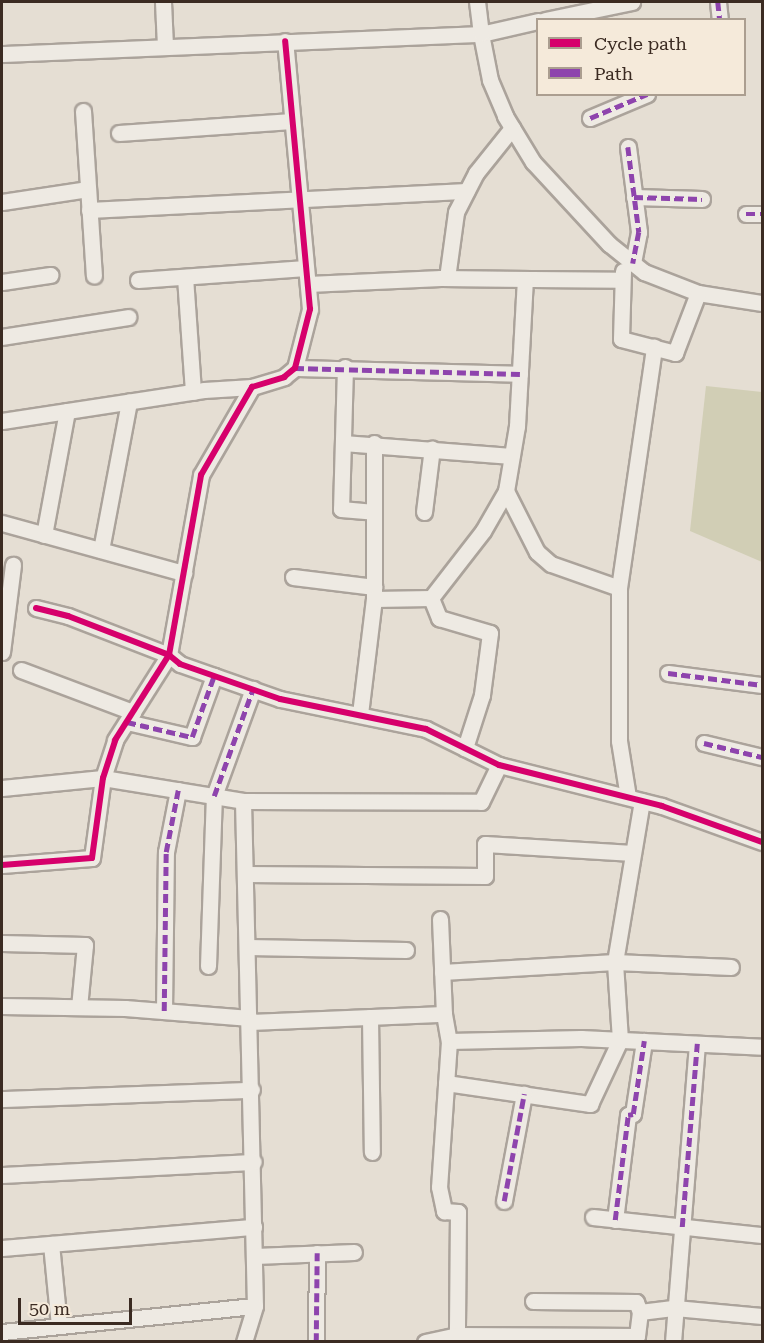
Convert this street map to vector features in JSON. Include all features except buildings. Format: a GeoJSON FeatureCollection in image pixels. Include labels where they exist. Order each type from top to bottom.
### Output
{"type":"FeatureCollection","features":[{"type":"Feature","properties":{"kind":"street"},"geometry":{"type":"LineString","coordinates":[[163,2],[165,46]]}},
{"type":"Feature","properties":{"kind":"street"},"geometry":{"type":"LineString","coordinates":[[477,2],[490,80],[512,128],[533,162],[644,272],[698,292],[762,303]]}},
{"type":"Feature","properties":{"kind":"street"},"geometry":{"type":"LineString","coordinates":[[555,18],[632,2]]}},
{"type":"Feature","properties":{"kind":"street"},"geometry":{"type":"LineString","coordinates":[[718,2],[720,18]]}},
{"type":"Feature","properties":{"kind":"street"},"geometry":{"type":"LineString","coordinates":[[2,54],[481,34],[536,21]]}},
{"type":"Feature","properties":{"kind":"street"},"geometry":{"type":"LineString","coordinates":[[2,421],[193,392],[252,387],[284,377],[295,368],[310,309],[285,41]]}},
{"type":"Feature","properties":{"kind":"street"},"geometry":{"type":"LineString","coordinates":[[590,118],[642,96]]}},
{"type":"Feature","properties":{"kind":"street"},"geometry":{"type":"LineString","coordinates":[[83,111],[94,276]]}},
{"type":"Feature","properties":{"kind":"street"},"geometry":{"type":"LineString","coordinates":[[119,133],[292,122]]}},
{"type":"Feature","properties":{"kind":"street"},"geometry":{"type":"LineString","coordinates":[[447,278],[456,212],[476,173],[512,128]]}},
{"type":"Feature","properties":{"kind":"street"},"geometry":{"type":"LineString","coordinates":[[628,147],[639,232],[630,260],[620,280],[621,339],[675,353],[698,292]]}},
{"type":"Feature","properties":{"kind":"street"},"geometry":{"type":"LineString","coordinates":[[2,202],[88,189]]}},
{"type":"Feature","properties":{"kind":"street"},"geometry":{"type":"LineString","coordinates":[[89,210],[467,191]]}},
{"type":"Feature","properties":{"kind":"street"},"geometry":{"type":"LineString","coordinates":[[634,197],[702,199]]}},
{"type":"Feature","properties":{"kind":"street"},"geometry":{"type":"LineString","coordinates":[[746,214],[762,214]]}},
{"type":"Feature","properties":{"kind":"street"},"geometry":{"type":"LineString","coordinates":[[2,282],[50,275]]}},
{"type":"Feature","properties":{"kind":"street"},"geometry":{"type":"LineString","coordinates":[[138,280],[185,277],[307,276],[620,280]]}},
{"type":"Feature","properties":{"kind":"street"},"geometry":{"type":"LineString","coordinates":[[185,277],[193,392]]}},
{"type":"Feature","properties":{"kind":"street"},"geometry":{"type":"LineString","coordinates":[[430,598],[483,531],[506,491],[520,374],[525,279]]}},
{"type":"Feature","properties":{"kind":"street"},"geometry":{"type":"LineString","coordinates":[[2,337],[128,317]]}},
{"type":"Feature","properties":{"kind":"street"},"geometry":{"type":"LineString","coordinates":[[446,1083],[590,1104],[620,1040],[615,962],[633,853],[635,799],[619,741],[619,588],[654,347]]}},
{"type":"Feature","properties":{"kind":"street"},"geometry":{"type":"LineString","coordinates":[[295,368],[345,367],[520,374]]}},
{"type":"Feature","properties":{"kind":"street"},"geometry":{"type":"LineString","coordinates":[[345,367],[341,509],[374,512]]}},
{"type":"Feature","properties":{"kind":"street"},"geometry":{"type":"LineString","coordinates":[[2,865],[92,858],[102,778],[115,740],[169,655],[201,475],[252,387]]}},
{"type":"Feature","properties":{"kind":"street"},"geometry":{"type":"LineString","coordinates":[[101,550],[129,402]]}},
{"type":"Feature","properties":{"kind":"street"},"geometry":{"type":"LineString","coordinates":[[44,536],[67,411]]}},
{"type":"Feature","properties":{"kind":"street"},"geometry":{"type":"LineString","coordinates":[[343,443],[374,443],[512,456]]}},
{"type":"Feature","properties":{"kind":"street"},"geometry":{"type":"LineString","coordinates":[[360,714],[374,593],[374,443]]}},
{"type":"Feature","properties":{"kind":"street"},"geometry":{"type":"LineString","coordinates":[[424,512],[432,448]]}},
{"type":"Feature","properties":{"kind":"street"},"geometry":{"type":"LineString","coordinates":[[506,491],[537,552],[551,564],[619,588]]}},
{"type":"Feature","properties":{"kind":"street"},"geometry":{"type":"LineString","coordinates":[[2,523],[184,573]]}},
{"type":"Feature","properties":{"kind":"street"},"geometry":{"type":"LineString","coordinates":[[2,652],[13,565]]}},
{"type":"Feature","properties":{"kind":"street"},"geometry":{"type":"LineString","coordinates":[[293,577],[374,593],[430,598]]}},
{"type":"Feature","properties":{"kind":"street"},"geometry":{"type":"LineString","coordinates":[[430,598],[439,618],[490,633],[482,696],[465,748]]}},
{"type":"Feature","properties":{"kind":"street"},"geometry":{"type":"LineString","coordinates":[[36,608],[169,655],[180,664],[280,699],[426,729],[499,765],[635,799],[762,842]]}},
{"type":"Feature","properties":{"kind":"street"},"geometry":{"type":"LineString","coordinates":[[21,670],[130,717],[192,737],[214,676]]}},
{"type":"Feature","properties":{"kind":"street"},"geometry":{"type":"LineString","coordinates":[[668,673],[762,685]]}},
{"type":"Feature","properties":{"kind":"street"},"geometry":{"type":"LineString","coordinates":[[208,966],[214,796],[253,689]]}},
{"type":"Feature","properties":{"kind":"street"},"geometry":{"type":"LineString","coordinates":[[704,743],[762,757]]}},
{"type":"Feature","properties":{"kind":"street"},"geometry":{"type":"LineString","coordinates":[[2,788],[102,778],[243,801],[481,802],[499,765]]}},
{"type":"Feature","properties":{"kind":"street"},"geometry":{"type":"LineString","coordinates":[[164,1011],[166,852],[178,790]]}},
{"type":"Feature","properties":{"kind":"street"},"geometry":{"type":"LineString","coordinates":[[243,801],[255,1256],[255,1306],[244,1341]]}},
{"type":"Feature","properties":{"kind":"street"},"geometry":{"type":"LineString","coordinates":[[246,874],[485,876],[485,844],[633,853]]}},
{"type":"Feature","properties":{"kind":"street"},"geometry":{"type":"LineString","coordinates":[[440,919],[444,1014],[449,1041],[439,1187],[444,1211],[458,1212],[457,1335]]}},
{"type":"Feature","properties":{"kind":"street"},"geometry":{"type":"LineString","coordinates":[[2,943],[85,945],[79,1007]]}},
{"type":"Feature","properties":{"kind":"street"},"geometry":{"type":"LineString","coordinates":[[248,947],[406,950]]}},
{"type":"Feature","properties":{"kind":"street"},"geometry":{"type":"LineString","coordinates":[[442,972],[615,962],[731,967]]}},
{"type":"Feature","properties":{"kind":"street"},"geometry":{"type":"LineString","coordinates":[[2,1006],[164,1011],[250,1020],[444,1014]]}},
{"type":"Feature","properties":{"kind":"street"},"geometry":{"type":"LineString","coordinates":[[370,1017],[372,1152]]}},
{"type":"Feature","properties":{"kind":"street"},"geometry":{"type":"LineString","coordinates":[[449,1041],[620,1040],[762,1047]]}},
{"type":"Feature","properties":{"kind":"street"},"geometry":{"type":"LineString","coordinates":[[615,1220],[628,1114],[633,1114],[644,1041]]}},
{"type":"Feature","properties":{"kind":"street"},"geometry":{"type":"LineString","coordinates":[[673,1341],[697,1044]]}},
{"type":"Feature","properties":{"kind":"street"},"geometry":{"type":"LineString","coordinates":[[2,1099],[252,1090]]}},
{"type":"Feature","properties":{"kind":"street"},"geometry":{"type":"LineString","coordinates":[[504,1201],[524,1094]]}},
{"type":"Feature","properties":{"kind":"street"},"geometry":{"type":"LineString","coordinates":[[2,1174],[254,1162]]}},
{"type":"Feature","properties":{"kind":"street"},"geometry":{"type":"LineString","coordinates":[[592,1217],[762,1235]]}},
{"type":"Feature","properties":{"kind":"street"},"geometry":{"type":"LineString","coordinates":[[2,1248],[254,1227]]}},
{"type":"Feature","properties":{"kind":"street"},"geometry":{"type":"LineString","coordinates":[[51,1244],[59,1326]]}},
{"type":"Feature","properties":{"kind":"street"},"geometry":{"type":"LineString","coordinates":[[255,1256],[354,1252]]}},
{"type":"Feature","properties":{"kind":"street"},"geometry":{"type":"LineString","coordinates":[[316,1341],[317,1253]]}},
{"type":"Feature","properties":{"kind":"street"},"geometry":{"type":"LineString","coordinates":[[425,1340],[457,1335],[522,1338],[637,1336],[640,1312],[636,1302],[533,1301]]}},
{"type":"Feature","properties":{"kind":"street"},"geometry":{"type":"LineString","coordinates":[[2,1332],[255,1306]]}},
{"type":"Feature","properties":{"kind":"street"},"geometry":{"type":"LineString","coordinates":[[640,1312],[675,1308],[762,1316]]}},
{"type":"Feature","properties":{"kind":"shaded area"},"geometry":{"type":"Polygon","coordinates":[[[706,386],[762,392],[762,562],[690,531],[706,386]]]}},
{"type":"Feature","properties":{"kind":"marked path"},"geometry":{"type":"LineString","coordinates":[[718,2],[720,18]]}},
{"type":"Feature","properties":{"kind":"marked path"},"geometry":{"type":"LineString","coordinates":[[590,118],[642,96]]}},
{"type":"Feature","properties":{"kind":"marked path"},"geometry":{"type":"LineString","coordinates":[[628,147],[639,232],[633,263]]}},
{"type":"Feature","properties":{"kind":"marked path"},"geometry":{"type":"LineString","coordinates":[[634,197],[702,199]]}},
{"type":"Feature","properties":{"kind":"marked path"},"geometry":{"type":"LineString","coordinates":[[746,214],[762,214]]}},
{"type":"Feature","properties":{"kind":"marked path"},"geometry":{"type":"LineString","coordinates":[[295,368],[520,374]]}},
{"type":"Feature","properties":{"kind":"marked path"},"geometry":{"type":"LineString","coordinates":[[668,673],[762,685]]}},
{"type":"Feature","properties":{"kind":"marked path"},"geometry":{"type":"LineString","coordinates":[[127,722],[192,737],[214,676]]}},
{"type":"Feature","properties":{"kind":"marked path"},"geometry":{"type":"LineString","coordinates":[[214,796],[253,689]]}},
{"type":"Feature","properties":{"kind":"marked path"},"geometry":{"type":"LineString","coordinates":[[704,743],[762,757]]}},
{"type":"Feature","properties":{"kind":"marked path"},"geometry":{"type":"LineString","coordinates":[[164,1011],[166,852],[178,790]]}},
{"type":"Feature","properties":{"kind":"marked path"},"geometry":{"type":"LineString","coordinates":[[615,1220],[628,1115],[633,1114],[644,1041]]}},
{"type":"Feature","properties":{"kind":"marked path"},"geometry":{"type":"LineString","coordinates":[[682,1227],[697,1044]]}},
{"type":"Feature","properties":{"kind":"marked path"},"geometry":{"type":"LineString","coordinates":[[504,1201],[524,1094]]}},
{"type":"Feature","properties":{"kind":"marked path"},"geometry":{"type":"LineString","coordinates":[[316,1342],[317,1253]]}},
{"type":"Feature","properties":{"kind":"cycle path"},"geometry":{"type":"LineString","coordinates":[[2,865],[92,858],[103,778],[115,740],[169,655],[201,475],[252,387],[284,377],[295,368],[310,309],[285,41]]}},
{"type":"Feature","properties":{"kind":"cycle path"},"geometry":{"type":"LineString","coordinates":[[36,608],[68,616],[169,655],[180,664],[280,699],[426,729],[499,765],[662,806],[762,842]]}}]}
